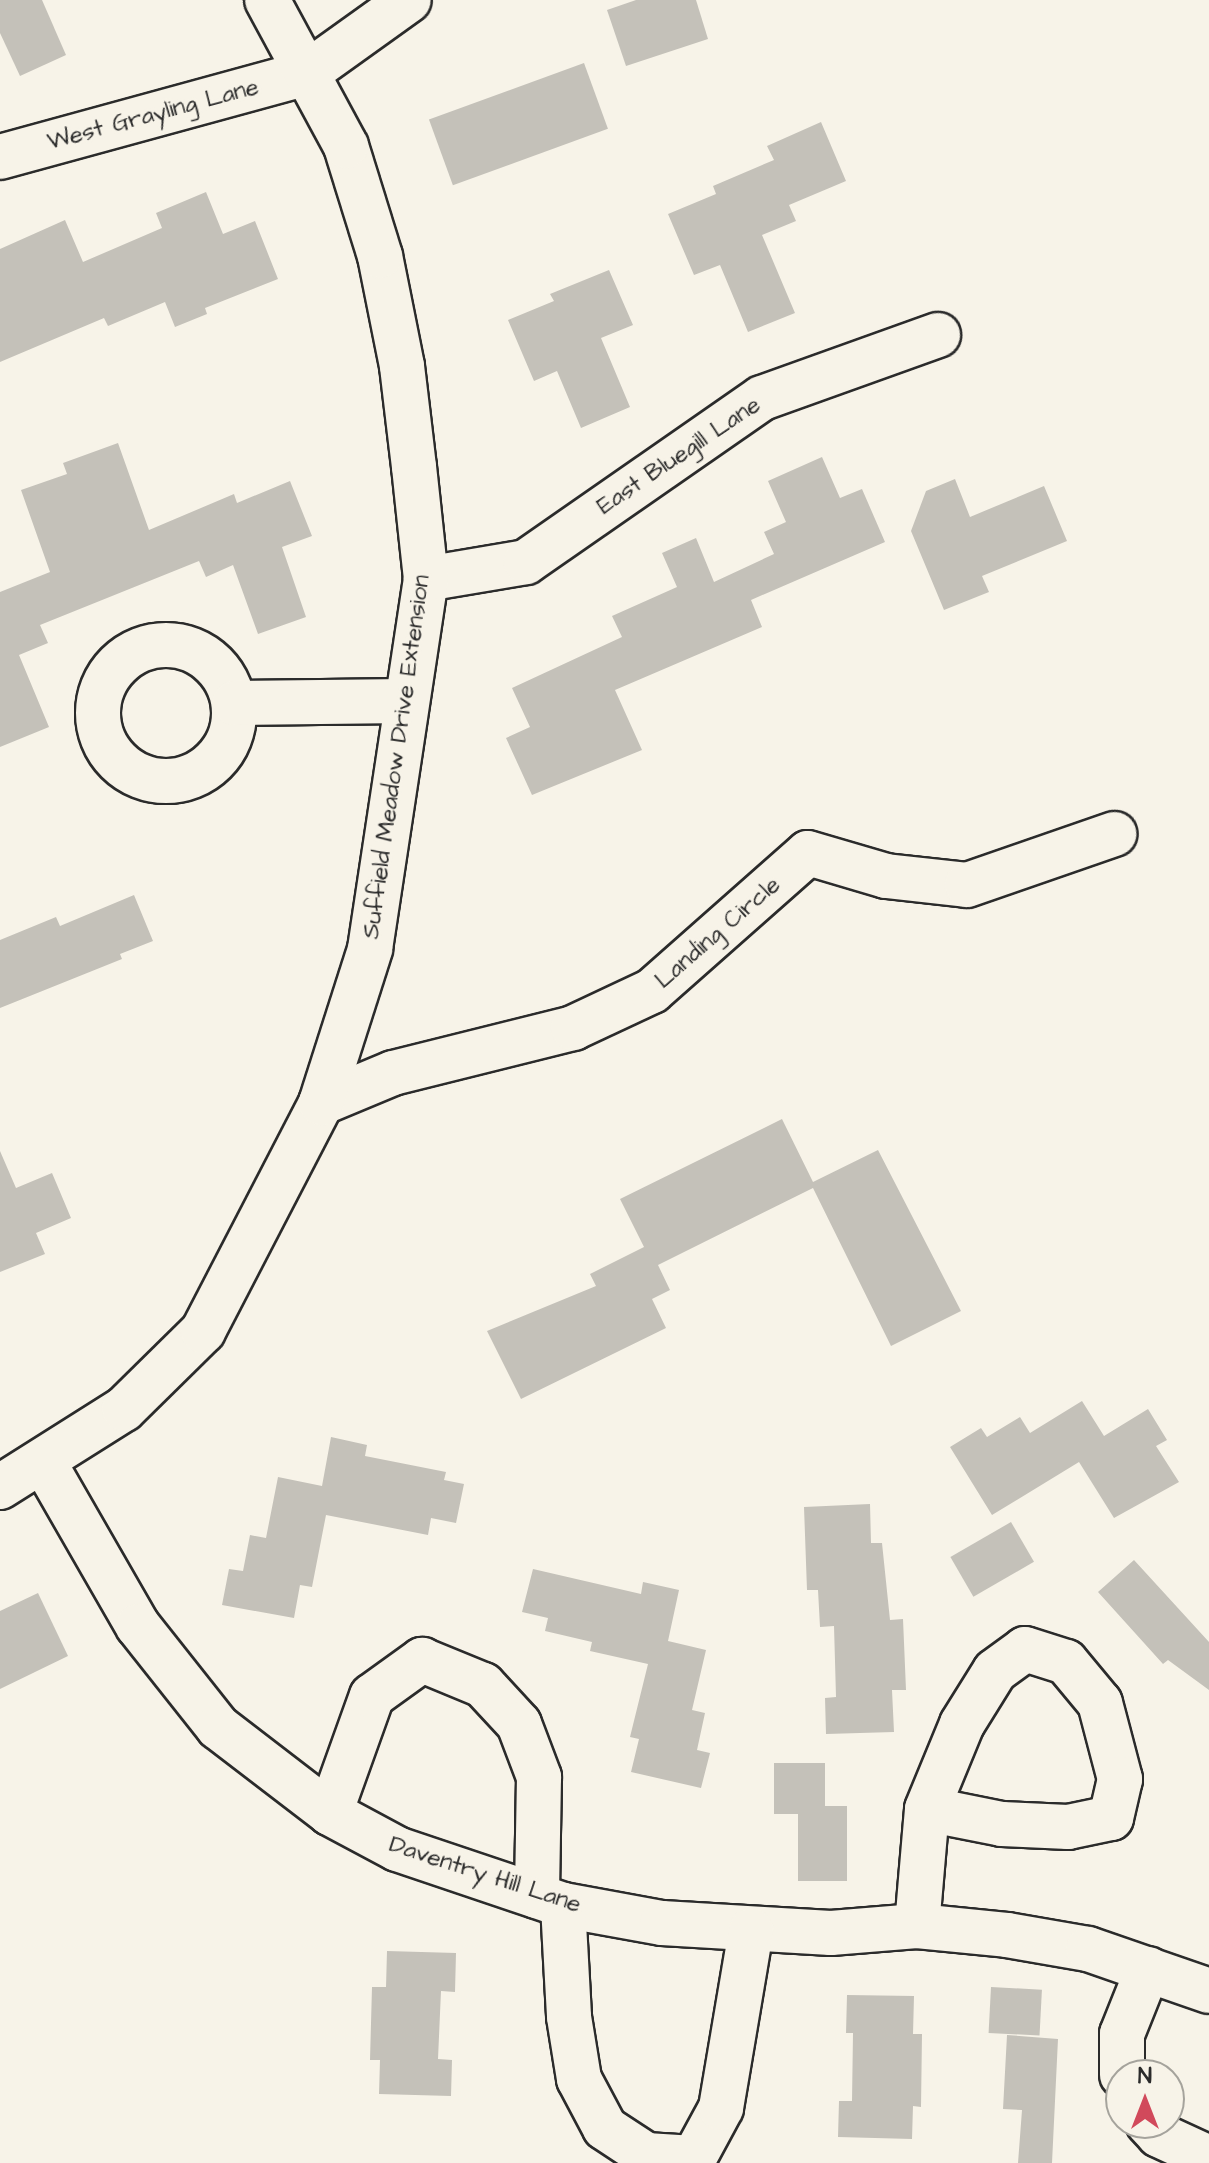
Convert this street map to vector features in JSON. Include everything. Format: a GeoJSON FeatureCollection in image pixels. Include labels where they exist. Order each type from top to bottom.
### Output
{"type":"FeatureCollection","features":[{"type":"Feature","properties":{"kind":"street","name":"Suffield Meadow Drive Extension"},"geometry":{"type":"LineString","coordinates":[[0,1487],[124,1409],[203,1331],[321,1103],[370,949],[426,579],[402,366],[380,256],[346,146],[267,0]]}},
{"type":"Feature","properties":{"kind":"street"},"geometry":{"type":"LineString","coordinates":[[307,73],[409,0]]}},
{"type":"Feature","properties":{"kind":"street","name":"West Grayling Lane"},"geometry":{"type":"LineString","coordinates":[[0,157],[307,73]]}},
{"type":"Feature","properties":{"kind":"street","name":"East Bluegill Lane"},"geometry":{"type":"LineString","coordinates":[[426,579],[526,562],[762,398],[938,335]]}},
{"type":"Feature","properties":{"kind":"street"},"geometry":{"type":"LineString","coordinates":[[235,703],[406,701]]}},
{"type":"Feature","properties":{"kind":"street","name":"Landing Circle"},"geometry":{"type":"LineString","coordinates":[[321,1103],[393,1073],[573,1028],[652,991],[808,853],[886,876],[967,885],[1114,834]]}},
{"type":"Feature","properties":{"kind":"street","name":"Daventry Hill Lane"},"geometry":{"type":"LineString","coordinates":[[43,1461],[138,1626],[218,1727],[330,1813],[397,1849],[550,1900],[662,1923],[751,1931],[831,1933],[917,1926],[1088,1949],[1209,1991]]}},
{"type":"Feature","properties":{"kind":"street"},"geometry":{"type":"LineString","coordinates":[[917,1926],[927,1809],[962,1724],[995,1671],[1025,1649],[1066,1662],[1100,1703],[1120,1779],[1111,1818],[1068,1827],[1002,1824],[927,1809]]}},
{"type":"Feature","properties":{"kind":"street"},"geometry":{"type":"LineString","coordinates":[[330,1813],[372,1696],[422,1660],[483,1685],[519,1724],[539,1777],[550,1900],[579,2079],[605,2128],[646,2155],[694,2158],[721,2108],[751,1931]]}},
{"type":"Feature","properties":{"kind":"street"},"geometry":{"type":"LineString","coordinates":[[1122,2059],[1122,2034],[1148,1969]]}},
{"type":"Feature","properties":{"kind":"street"},"geometry":{"type":"LineString","coordinates":[[1168,2139],[1209,2158]]}},
{"type":"Feature","properties":{"kind":"building"},"geometry":{"type":"Polygon","coordinates":[[[0,0],[42,0],[66,55],[20,76],[0,33],[0,0]]]}},
{"type":"Feature","properties":{"kind":"building"},"geometry":{"type":"Polygon","coordinates":[[[636,0],[696,0],[708,39],[626,66],[607,10],[636,0]]]}},
{"type":"Feature","properties":{"kind":"building"},"geometry":{"type":"Polygon","coordinates":[[[584,63],[608,129],[453,185],[429,119],[584,63]]]}},
{"type":"Feature","properties":{"kind":"building"},"geometry":{"type":"Polygon","coordinates":[[[821,122],[846,181],[789,205],[796,221],[762,235],[795,313],[748,332],[720,265],[694,275],[668,214],[716,194],[713,186],[774,160],[767,146],[821,122]]]}},
{"type":"Feature","properties":{"kind":"building"},"geometry":{"type":"Polygon","coordinates":[[[206,192],[223,234],[255,221],[278,279],[205,308],[207,314],[175,327],[165,302],[108,326],[104,318],[0,362],[0,249],[65,220],[83,262],[162,228],[156,213],[206,192]]]}},
{"type":"Feature","properties":{"kind":"building"},"geometry":{"type":"Polygon","coordinates":[[[609,270],[633,325],[601,338],[630,407],[581,428],[557,371],[534,381],[508,320],[554,301],[550,294],[609,270]]]}},
{"type":"Feature","properties":{"kind":"building"},"geometry":{"type":"Polygon","coordinates":[[[118,443],[149,530],[234,494],[237,503],[290,481],[312,536],[282,547],[306,617],[258,634],[233,565],[206,577],[199,561],[40,625],[48,643],[19,655],[49,727],[0,747],[0,592],[50,572],[21,490],[67,474],[63,463],[118,443]]]}},
{"type":"Feature","properties":{"kind":"building"},"geometry":{"type":"Polygon","coordinates":[[[822,457],[840,498],[862,489],[885,542],[751,600],[762,627],[615,690],[642,750],[532,795],[506,738],[530,727],[512,688],[622,637],[612,616],[677,587],[662,553],[696,538],[714,582],[774,554],[764,532],[786,522],[768,481],[822,457]]]}},
{"type":"Feature","properties":{"kind":"building"},"geometry":{"type":"Polygon","coordinates":[[[955,479],[970,517],[1044,486],[1067,541],[982,576],[989,592],[944,610],[911,531],[926,491],[955,479]]]}},
{"type":"Feature","properties":{"kind":"building"},"geometry":{"type":"Polygon","coordinates":[[[134,895],[153,941],[120,954],[122,959],[0,1008],[0,940],[56,917],[60,926],[134,895]]]}},
{"type":"Feature","properties":{"kind":"building"},"geometry":{"type":"Polygon","coordinates":[[[782,1119],[813,1182],[878,1150],[961,1311],[891,1346],[813,1188],[658,1265],[670,1290],[652,1299],[666,1328],[521,1399],[487,1331],[596,1286],[590,1274],[644,1247],[620,1199],[782,1119]]]}},
{"type":"Feature","properties":{"kind":"building"},"geometry":{"type":"Polygon","coordinates":[[[0,1151],[16,1188],[52,1173],[71,1218],[36,1233],[45,1254],[0,1272],[0,1151]]]}},
{"type":"Feature","properties":{"kind":"building"},"geometry":{"type":"Polygon","coordinates":[[[1082,1401],[1104,1436],[1148,1409],[1167,1440],[1156,1446],[1179,1482],[1114,1518],[1079,1462],[992,1515],[950,1447],[981,1428],[987,1437],[1020,1417],[1030,1433],[1082,1401]]]}},
{"type":"Feature","properties":{"kind":"building"},"geometry":{"type":"Polygon","coordinates":[[[331,1437],[367,1445],[365,1456],[446,1472],[444,1480],[464,1484],[456,1523],[431,1518],[428,1535],[326,1515],[312,1587],[300,1585],[294,1618],[222,1605],[229,1569],[243,1571],[250,1535],[266,1538],[278,1477],[322,1486],[331,1437]]]}},
{"type":"Feature","properties":{"kind":"building"},"geometry":{"type":"Polygon","coordinates":[[[870,1504],[871,1543],[882,1543],[890,1620],[903,1619],[906,1690],[892,1690],[894,1732],[826,1734],[825,1698],[836,1697],[834,1626],[820,1627],[818,1590],[807,1590],[804,1507],[870,1504]]]}},
{"type":"Feature","properties":{"kind":"building"},"geometry":{"type":"Polygon","coordinates":[[[1011,1522],[1034,1562],[973,1597],[950,1557],[1011,1522]]]}},
{"type":"Feature","properties":{"kind":"building"},"geometry":{"type":"Polygon","coordinates":[[[1134,1560],[1209,1642],[1209,1690],[1168,1660],[1163,1664],[1098,1592],[1134,1560]]]}},
{"type":"Feature","properties":{"kind":"building"},"geometry":{"type":"Polygon","coordinates":[[[533,1569],[641,1594],[643,1582],[679,1590],[668,1641],[706,1650],[692,1710],[705,1713],[697,1750],[710,1753],[701,1788],[631,1772],[639,1739],[630,1737],[648,1664],[590,1651],[592,1642],[545,1631],[548,1618],[522,1612],[533,1569]]]}},
{"type":"Feature","properties":{"kind":"building"},"geometry":{"type":"Polygon","coordinates":[[[38,1593],[68,1656],[0,1689],[0,1611],[38,1593]]]}},
{"type":"Feature","properties":{"kind":"building"},"geometry":{"type":"Polygon","coordinates":[[[774,1763],[825,1763],[825,1806],[847,1806],[847,1881],[798,1881],[798,1814],[774,1814],[774,1763]]]}},
{"type":"Feature","properties":{"kind":"building"},"geometry":{"type":"Polygon","coordinates":[[[387,1951],[456,1953],[455,1992],[441,1991],[438,2059],[452,2060],[451,2096],[379,2094],[380,2060],[370,2060],[372,1987],[386,1987],[387,1951]]]}},
{"type":"Feature","properties":{"kind":"building"},"geometry":{"type":"Polygon","coordinates":[[[991,1987],[1042,1990],[1040,2036],[989,2033],[991,1987]]]}},
{"type":"Feature","properties":{"kind":"building"},"geometry":{"type":"Polygon","coordinates":[[[847,1995],[914,1996],[913,2034],[922,2034],[921,2107],[913,2106],[912,2139],[838,2137],[839,2101],[852,2101],[853,2033],[846,2033],[847,1995]]]}},
{"type":"Feature","properties":{"kind":"building"},"geometry":{"type":"Polygon","coordinates":[[[1007,2035],[1058,2039],[1052,2163],[1018,2163],[1022,2110],[1003,2109],[1007,2035]]]}}]}
